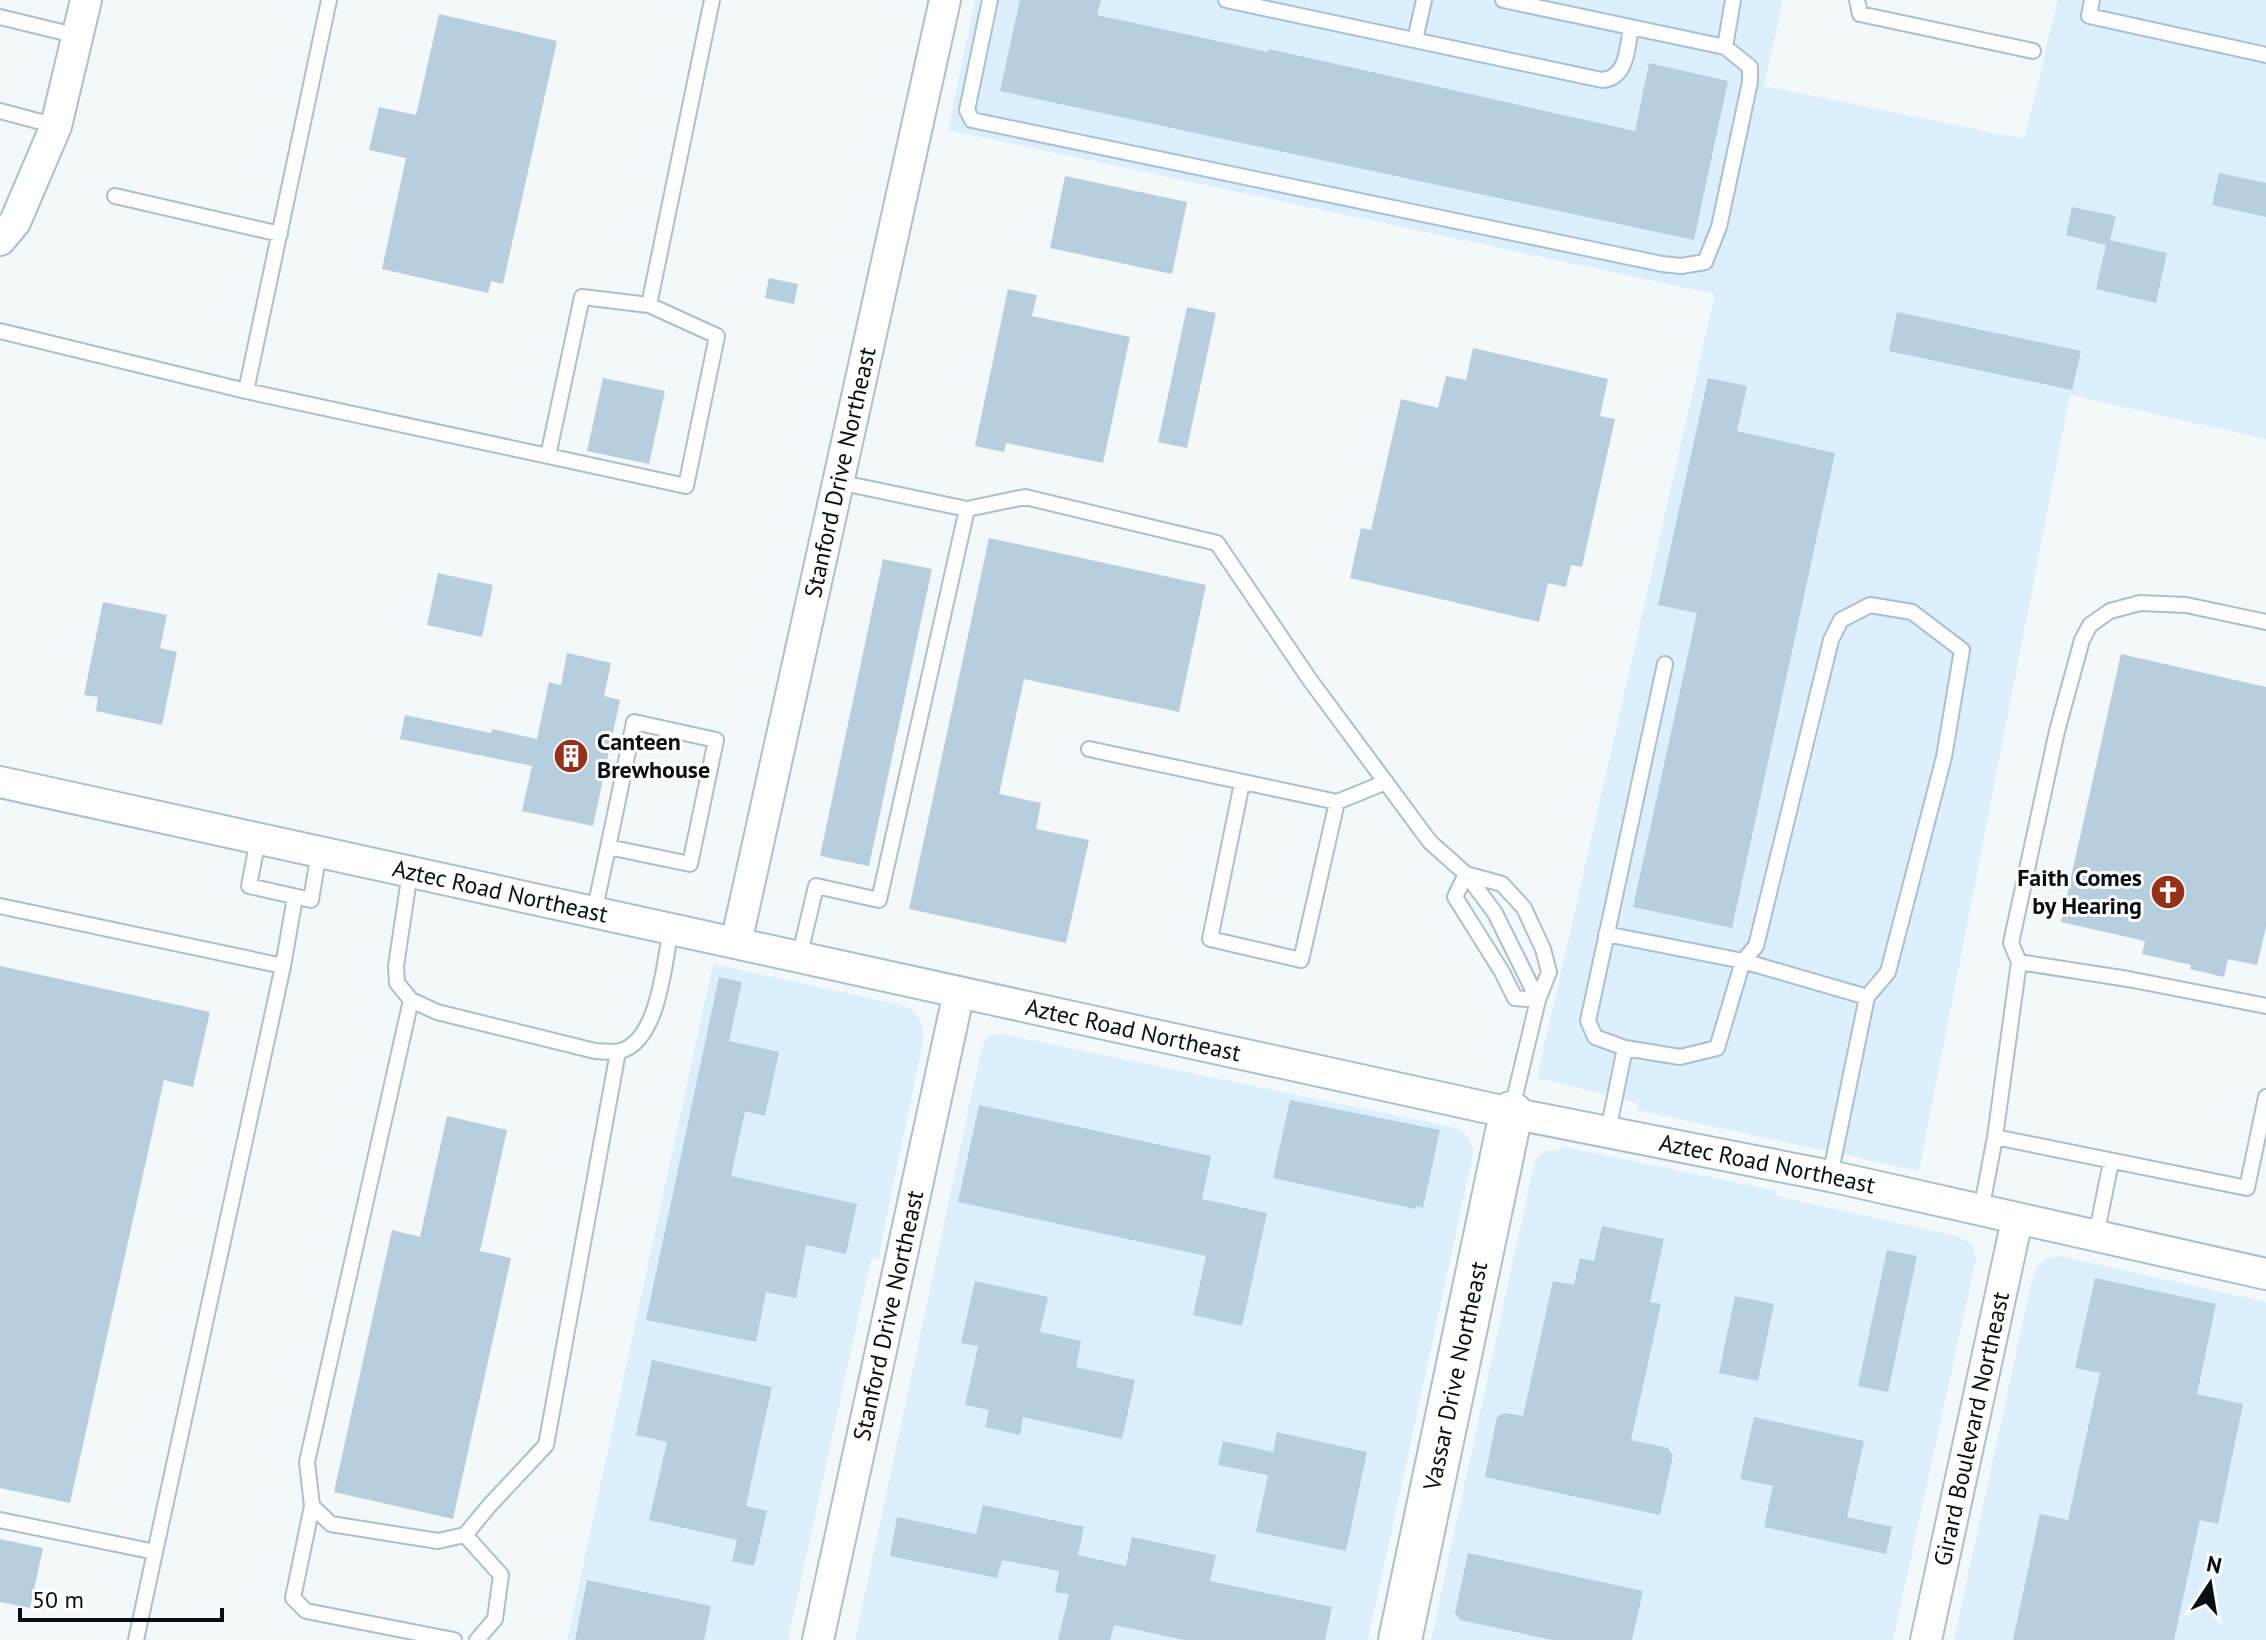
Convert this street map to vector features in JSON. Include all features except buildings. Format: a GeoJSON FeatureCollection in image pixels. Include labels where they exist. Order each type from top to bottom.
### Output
{"type":"FeatureCollection","features":[{"type":"Feature","properties":{"kind":"street"},"geometry":{"type":"LineString","coordinates":[[0,240],[15,222],[56,126],[86,0]]}},
{"type":"Feature","properties":{"kind":"street","name":"Stanford Drive Northeast"},"geometry":{"type":"LineString","coordinates":[[736,943],[945,0]]}},
{"type":"Feature","properties":{"kind":"street","name":"Aztec Road Northeast"},"geometry":{"type":"LineString","coordinates":[[0,782],[1511,1113],[1830,1176],[2266,1274]]}},
{"type":"Feature","properties":{"kind":"street","name":"Stanford Drive Northeast"},"geometry":{"type":"LineString","coordinates":[[818,1640],[959,992]]}},
{"type":"Feature","properties":{"kind":"street","name":"Vassar Drive Northeast"},"geometry":{"type":"LineString","coordinates":[[1400,1640],[1511,1113]]}},
{"type":"Feature","properties":{"kind":"street","name":"Girard Boulevard Northeast"},"geometry":{"type":"LineString","coordinates":[[1926,1640],[2017,1220]]}},
{"type":"Feature","properties":{"kind":"lane"},"geometry":{"type":"LineString","coordinates":[[246,391],[329,0]]}},
{"type":"Feature","properties":{"kind":"lane"},"geometry":{"type":"LineString","coordinates":[[649,305],[712,0]]}},
{"type":"Feature","properties":{"kind":"lane"},"geometry":{"type":"LineString","coordinates":[[990,0],[967,110],[972,120],[1537,239],[1681,266],[1705,262],[1719,227],[1750,82],[1750,67],[1725,47],[1503,0]]}},
{"type":"Feature","properties":{"kind":"lane"},"geometry":{"type":"LineString","coordinates":[[1226,0],[1602,80],[1611,79],[1620,72],[1631,27]]}},
{"type":"Feature","properties":{"kind":"lane"},"geometry":{"type":"LineString","coordinates":[[1415,40],[1424,0]]}},
{"type":"Feature","properties":{"kind":"lane"},"geometry":{"type":"LineString","coordinates":[[1725,47],[1733,0]]}},
{"type":"Feature","properties":{"kind":"lane"},"geometry":{"type":"LineString","coordinates":[[1857,0],[1860,14],[2033,51]]}},
{"type":"Feature","properties":{"kind":"lane"},"geometry":{"type":"LineString","coordinates":[[2092,0],[2089,16],[2266,55]]}},
{"type":"Feature","properties":{"kind":"lane"},"geometry":{"type":"LineString","coordinates":[[0,17],[78,36]]}},
{"type":"Feature","properties":{"kind":"lane"},"geometry":{"type":"LineString","coordinates":[[0,111],[56,126]]}},
{"type":"Feature","properties":{"kind":"lane"},"geometry":{"type":"LineString","coordinates":[[115,196],[280,234]]}},
{"type":"Feature","properties":{"kind":"lane"},"geometry":{"type":"LineString","coordinates":[[0,331],[246,391],[686,486],[717,336],[649,305],[582,297],[548,456]]}},
{"type":"Feature","properties":{"kind":"lane"},"geometry":{"type":"LineString","coordinates":[[838,482],[967,509],[1025,497],[1217,543],[1310,680],[1430,842],[1466,874],[1495,913],[1538,1000]]}},
{"type":"Feature","properties":{"kind":"lane"},"geometry":{"type":"LineString","coordinates":[[799,958],[816,886],[879,900],[967,509]]}},
{"type":"Feature","properties":{"kind":"lane"},"geometry":{"type":"LineString","coordinates":[[1981,1212],[1995,1137],[2019,962],[2011,943],[2057,731],[2082,640],[2090,625],[2110,611],[2140,603],[2186,605],[2266,622]]}},
{"type":"Feature","properties":{"kind":"lane"},"geometry":{"type":"LineString","coordinates":[[1665,664],[1588,1021],[1595,1037],[1625,1048],[1680,1057],[1717,1048],[1743,961],[1756,946],[1831,640],[1841,620],[1870,605],[1912,612],[1962,650],[1944,757],[1888,972],[1867,997],[1830,1176]]}},
{"type":"Feature","properties":{"kind":"lane"},"geometry":{"type":"LineString","coordinates":[[594,912],[634,722],[716,740],[690,864],[608,847]]}},
{"type":"Feature","properties":{"kind":"lane"},"geometry":{"type":"LineString","coordinates":[[1089,749],[1337,802],[1386,782]]}},
{"type":"Feature","properties":{"kind":"lane"},"geometry":{"type":"LineString","coordinates":[[1242,783],[1210,939],[1301,960],[1337,802]]}},
{"type":"Feature","properties":{"kind":"lane"},"geometry":{"type":"LineString","coordinates":[[258,839],[249,886],[295,897],[311,900],[319,852]]}},
{"type":"Feature","properties":{"kind":"lane"},"geometry":{"type":"LineString","coordinates":[[410,872],[396,966],[397,983],[411,1000],[437,1012],[595,1051],[618,1052],[646,1031],[671,929]]}},
{"type":"Feature","properties":{"kind":"lane"},"geometry":{"type":"LineString","coordinates":[[1466,874],[1455,897],[1515,998],[1538,1000]]}},
{"type":"Feature","properties":{"kind":"lane"},"geometry":{"type":"LineString","coordinates":[[1466,874],[1502,884],[1524,908],[1543,949],[1549,972],[1538,1000],[1511,1113]]}},
{"type":"Feature","properties":{"kind":"lane"},"geometry":{"type":"LineString","coordinates":[[136,1640],[283,966],[295,897]]}},
{"type":"Feature","properties":{"kind":"lane"},"geometry":{"type":"LineString","coordinates":[[0,906],[283,966]]}},
{"type":"Feature","properties":{"kind":"lane"},"geometry":{"type":"LineString","coordinates":[[1606,934],[1743,961],[1867,997]]}},
{"type":"Feature","properties":{"kind":"lane"},"geometry":{"type":"LineString","coordinates":[[2019,962],[2266,1006]]}},
{"type":"Feature","properties":{"kind":"lane"},"geometry":{"type":"LineString","coordinates":[[411,1000],[307,1462],[312,1506],[293,1598],[306,1611],[454,1640]]}},
{"type":"Feature","properties":{"kind":"lane"},"geometry":{"type":"LineString","coordinates":[[1608,1131],[1625,1048]]}},
{"type":"Feature","properties":{"kind":"lane"},"geometry":{"type":"LineString","coordinates":[[312,1506],[331,1524],[438,1541],[465,1535],[546,1445],[618,1052]]}},
{"type":"Feature","properties":{"kind":"lane"},"geometry":{"type":"LineString","coordinates":[[1995,1137],[2247,1188],[2266,1097]]}},
{"type":"Feature","properties":{"kind":"lane"},"geometry":{"type":"LineString","coordinates":[[2096,1236],[2111,1162]]}},
{"type":"Feature","properties":{"kind":"lane"},"geometry":{"type":"LineString","coordinates":[[0,1520],[155,1552]]}},
{"type":"Feature","properties":{"kind":"lane"},"geometry":{"type":"LineString","coordinates":[[465,1535],[501,1575],[495,1619],[477,1640]]}},
{"type":"Feature","properties":{"kind":"shaded area"},"geometry":{"type":"Polygon","coordinates":[[[975,0],[1783,0],[1764,86],[2024,139],[2058,0],[2266,0],[2266,439],[2070,395],[1919,1171],[1637,1110],[1638,1103],[1537,1078],[1715,294],[948,130],[975,0]]]}},
{"type":"Feature","properties":{"kind":"shaded area"},"geometry":{"type":"Polygon","coordinates":[[[713,964],[901,1005],[912,1010],[921,1022],[924,1036],[878,1259],[871,1259],[788,1640],[567,1640],[713,964]]]}},
{"type":"Feature","properties":{"kind":"shaded area"},"geometry":{"type":"Polygon","coordinates":[[[1002,1034],[1452,1127],[1470,1139],[1473,1154],[1368,1640],[855,1640],[979,1060],[989,1036],[1002,1034]]]}},
{"type":"Feature","properties":{"kind":"shaded area"},"geometry":{"type":"Polygon","coordinates":[[[1561,1146],[1777,1191],[1776,1196],[1960,1237],[1973,1246],[1976,1259],[1893,1640],[1431,1640],[1534,1164],[1545,1151],[1561,1150],[1561,1146]]]}},
{"type":"Feature","properties":{"kind":"shaded area"},"geometry":{"type":"Polygon","coordinates":[[[2060,1256],[2266,1302],[2266,1640],[1954,1640],[2031,1284],[2036,1268],[2045,1259],[2060,1256]]]}},
{"type":"Feature","properties":{"kind":"place","name":"Canteen Brewhouse"},"geometry":{"type":"Point","coordinates":[571,756]}},
{"type":"Feature","properties":{"kind":"place","name":"Faith Comes by Hearing"},"geometry":{"type":"Point","coordinates":[2168,892]}}]}
